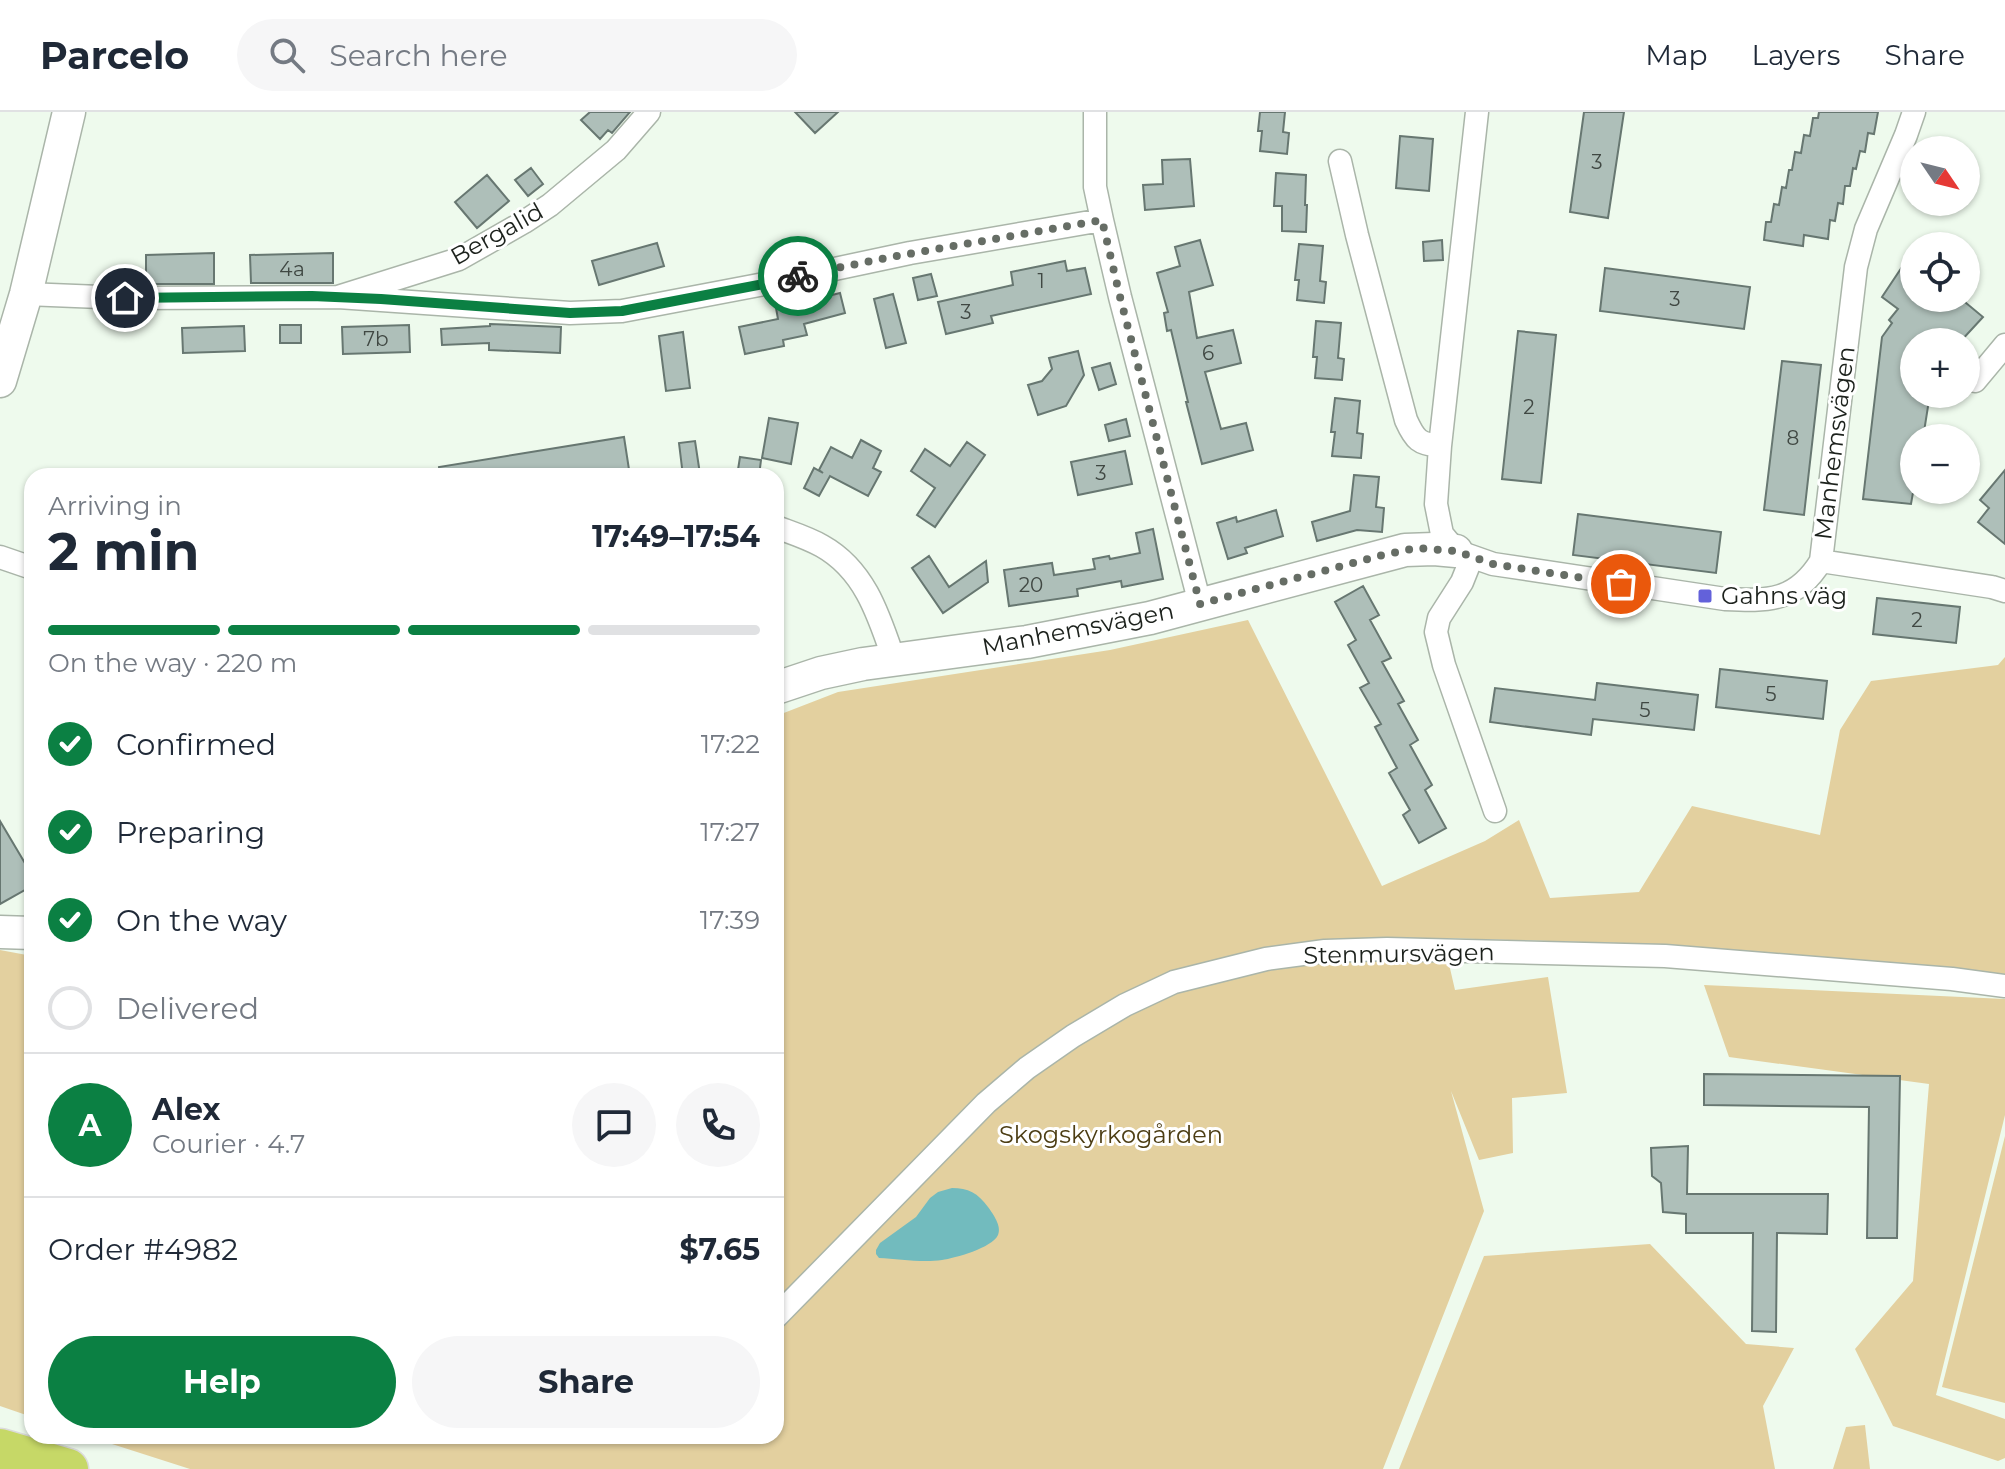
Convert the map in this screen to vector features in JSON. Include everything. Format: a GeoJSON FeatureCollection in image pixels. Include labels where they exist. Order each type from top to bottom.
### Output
{"type":"FeatureCollection","features":[{"type":"Feature","properties":{"kind":"highway"},"geometry":{"type":"LineString","coordinates":[[0,1449],[68,1469]]}},
{"type":"Feature","properties":{"kind":"street"},"geometry":{"type":"LineString","coordinates":[[0,381],[26,294],[69,112]]}},
{"type":"Feature","properties":{"kind":"street","name":"Bergalid"},"geometry":{"type":"LineString","coordinates":[[26,294],[125,298],[338,297],[459,259],[512,229],[550,205],[581,180],[616,150],[649,112]]}},
{"type":"Feature","properties":{"kind":"street"},"geometry":{"type":"LineString","coordinates":[[1095,112],[1095,187],[1102,220],[1200,604]]}},
{"type":"Feature","properties":{"kind":"street"},"geometry":{"type":"LineString","coordinates":[[1477,112],[1436,504],[1440,529],[1464,554],[1462,582],[1439,618],[1436,632],[1444,665],[1495,811]]}},
{"type":"Feature","properties":{"kind":"street","name":"Manhemsvägen"},"geometry":{"type":"LineString","coordinates":[[784,685],[863,664],[1027,642],[1150,618],[1416,548],[1464,554],[1518,569],[1725,599],[1759,601],[1798,589],[1812,576],[1821,561],[1856,267],[1866,229],[1914,112]]}},
{"type":"Feature","properties":{"kind":"street"},"geometry":{"type":"LineString","coordinates":[[1340,161],[1406,420],[1420,442],[1440,446]]}},
{"type":"Feature","properties":{"kind":"street"},"geometry":{"type":"LineString","coordinates":[[338,297],[570,313],[622,311],[886,258],[1102,220]]}},
{"type":"Feature","properties":{"kind":"street"},"geometry":{"type":"LineString","coordinates":[[1980,375],[2005,345]]}},
{"type":"Feature","properties":{"kind":"street"},"geometry":{"type":"LineString","coordinates":[[784,530],[824,547],[859,579],[880,619],[894,660]]}},
{"type":"Feature","properties":{"kind":"street"},"geometry":{"type":"LineString","coordinates":[[0,557],[24,565]]}},
{"type":"Feature","properties":{"kind":"street"},"geometry":{"type":"LineString","coordinates":[[1821,561],[2005,591]]}},
{"type":"Feature","properties":{"kind":"street"},"geometry":{"type":"LineString","coordinates":[[0,932],[24,933]]}},
{"type":"Feature","properties":{"kind":"street","name":"Stenmursvägen"},"geometry":{"type":"LineString","coordinates":[[784,1309],[986,1103],[1027,1068],[1125,1005],[1174,982],[1266,959],[1325,951],[1387,949],[1665,956],[2005,986]]}},
{"type":"Feature","properties":{"kind":"green space","name":"Skogskyrkogården"},"geometry":{"type":"Polygon","coordinates":[[[1248,620],[1382,886],[1485,841],[1519,820],[1550,898],[1639,892],[1692,806],[1820,835],[1840,730],[1871,681],[1998,665],[2005,657],[2005,974],[1651,944],[1443,938],[1455,990],[1548,977],[1567,1093],[1512,1098],[1513,1153],[1479,1160],[1451,1091],[1484,1211],[1383,1469],[190,1469],[112,1444],[784,1444],[784,713],[838,692],[1110,650],[1248,620]]]}},
{"type":"Feature","properties":{"kind":"green space"},"geometry":{"type":"Polygon","coordinates":[[[0,950],[24,954],[24,1414],[0,1406],[0,950]]]}},
{"type":"Feature","properties":{"kind":"green space"},"geometry":{"type":"Polygon","coordinates":[[[1704,985],[2005,999],[2005,1115],[1936,1395],[2005,1419],[2005,1458],[1998,1461],[1893,1426],[1855,1349],[1913,1281],[1929,1084],[1729,1057],[1704,985]]]}},
{"type":"Feature","properties":{"kind":"green space"},"geometry":{"type":"Polygon","coordinates":[[[2005,1136],[2005,1403],[1942,1387],[2005,1136]]]}},
{"type":"Feature","properties":{"kind":"green space"},"geometry":{"type":"Polygon","coordinates":[[[1650,1244],[1746,1344],[1794,1348],[1763,1406],[1775,1469],[1399,1469],[1484,1256],[1650,1244]]]}},
{"type":"Feature","properties":{"kind":"green space"},"geometry":{"type":"Polygon","coordinates":[[[1865,1425],[1870,1469],[1833,1469],[1846,1427],[1865,1425]]]}},
{"type":"Feature","properties":{"kind":"water"},"geometry":{"type":"Polygon","coordinates":[[[952,1188],[972,1192],[984,1202],[998,1224],[999,1232],[994,1240],[973,1252],[942,1260],[879,1258],[876,1250],[880,1243],[916,1217],[930,1198],[952,1188]]]}},
{"type":"Feature","properties":{"kind":"building"},"geometry":{"type":"Polygon","coordinates":[[[590,112],[630,112],[612,133],[608,130],[600,139],[581,120],[590,112]]]}},
{"type":"Feature","properties":{"kind":"building"},"geometry":{"type":"Polygon","coordinates":[[[795,112],[838,112],[815,133],[795,112]]]}},
{"type":"Feature","properties":{"kind":"building"},"geometry":{"type":"Polygon","coordinates":[[[1260,112],[1285,112],[1283,132],[1289,133],[1287,154],[1260,151],[1260,112]]]}},
{"type":"Feature","properties":{"kind":"building"},"geometry":{"type":"Polygon","coordinates":[[[1584,112],[1624,112],[1608,218],[1570,212],[1584,112]]]}},
{"type":"Feature","properties":{"kind":"building"},"geometry":{"type":"Polygon","coordinates":[[[1819,112],[1878,112],[1874,134],[1868,133],[1865,152],[1860,151],[1850,186],[1845,186],[1843,204],[1838,203],[1835,221],[1830,220],[1828,239],[1804,235],[1803,246],[1764,240],[1766,222],[1771,222],[1774,204],[1779,205],[1795,152],[1801,153],[1804,135],[1810,136],[1813,118],[1818,118],[1819,112]]]}},
{"type":"Feature","properties":{"kind":"building"},"geometry":{"type":"Polygon","coordinates":[[[1400,136],[1433,139],[1429,191],[1396,188],[1400,136]]]}},
{"type":"Feature","properties":{"kind":"building"},"geometry":{"type":"Polygon","coordinates":[[[1190,159],[1194,206],[1145,210],[1143,185],[1163,184],[1162,160],[1190,159]]]}},
{"type":"Feature","properties":{"kind":"building"},"geometry":{"type":"Polygon","coordinates":[[[531,168],[543,184],[528,196],[515,180],[531,168]]]}},
{"type":"Feature","properties":{"kind":"building"},"geometry":{"type":"Polygon","coordinates":[[[1276,173],[1306,175],[1306,232],[1282,231],[1282,206],[1274,206],[1276,173]]]}},
{"type":"Feature","properties":{"kind":"building"},"geometry":{"type":"Polygon","coordinates":[[[487,175],[509,201],[477,228],[455,202],[487,175]]]}},
{"type":"Feature","properties":{"kind":"building"},"geometry":{"type":"Polygon","coordinates":[[[1200,240],[1213,285],[1189,292],[1197,338],[1233,330],[1241,363],[1205,372],[1221,429],[1246,423],[1253,450],[1202,464],[1171,330],[1167,331],[1164,313],[1168,312],[1157,273],[1180,266],[1175,247],[1200,240]]]}},
{"type":"Feature","properties":{"kind":"building"},"geometry":{"type":"Polygon","coordinates":[[[1442,240],[1443,260],[1424,261],[1423,242],[1442,240]]]}},
{"type":"Feature","properties":{"kind":"building"},"geometry":{"type":"Polygon","coordinates":[[[657,243],[664,266],[599,285],[592,261],[657,243]]]}},
{"type":"Feature","properties":{"kind":"building"},"geometry":{"type":"Polygon","coordinates":[[[1299,244],[1323,246],[1320,281],[1326,282],[1324,303],[1297,300],[1299,280],[1295,280],[1299,244]]]}},
{"type":"Feature","properties":{"kind":"building"},"geometry":{"type":"Polygon","coordinates":[[[214,253],[214,284],[146,284],[146,255],[214,253]]]}},
{"type":"Feature","properties":{"kind":"building"},"geometry":{"type":"Polygon","coordinates":[[[333,253],[333,283],[251,283],[250,255],[333,253]]]}},
{"type":"Feature","properties":{"kind":"building"},"geometry":{"type":"Polygon","coordinates":[[[1065,261],[1067,271],[1085,268],[1091,294],[991,316],[993,323],[946,334],[938,302],[1013,285],[1011,272],[1065,261]]]}},
{"type":"Feature","properties":{"kind":"building"},"geometry":{"type":"Polygon","coordinates":[[[1605,268],[1750,287],[1744,329],[1600,311],[1605,268]]]}},
{"type":"Feature","properties":{"kind":"building"},"geometry":{"type":"Polygon","coordinates":[[[1900,270],[1900,312],[1977,312],[1983,317],[1973,328],[1900,328],[1900,408],[1928,408],[1925,424],[1900,424],[1900,503],[1863,499],[1882,337],[1898,309],[1882,297],[1900,270]]]}},
{"type":"Feature","properties":{"kind":"building"},"geometry":{"type":"Polygon","coordinates":[[[931,274],[937,296],[918,300],[913,278],[931,274]]]}},
{"type":"Feature","properties":{"kind":"building"},"geometry":{"type":"Polygon","coordinates":[[[840,293],[845,313],[804,324],[807,335],[783,340],[784,346],[745,354],[739,327],[778,319],[776,308],[840,293]]]}},
{"type":"Feature","properties":{"kind":"building"},"geometry":{"type":"Polygon","coordinates":[[[893,294],[906,343],[886,348],[874,299],[893,294]]]}},
{"type":"Feature","properties":{"kind":"building"},"geometry":{"type":"Polygon","coordinates":[[[1316,321],[1341,323],[1338,358],[1344,359],[1342,380],[1315,378],[1316,321]]]}},
{"type":"Feature","properties":{"kind":"building"},"geometry":{"type":"Polygon","coordinates":[[[490,324],[561,327],[560,353],[489,350],[489,343],[442,345],[441,329],[490,324]]]}},
{"type":"Feature","properties":{"kind":"building"},"geometry":{"type":"Polygon","coordinates":[[[280,325],[301,325],[301,343],[280,343],[280,325]]]}},
{"type":"Feature","properties":{"kind":"building"},"geometry":{"type":"Polygon","coordinates":[[[409,325],[410,352],[343,354],[342,327],[409,325]]]}},
{"type":"Feature","properties":{"kind":"building"},"geometry":{"type":"Polygon","coordinates":[[[244,326],[245,351],[183,353],[182,328],[244,326]]]}},
{"type":"Feature","properties":{"kind":"building"},"geometry":{"type":"Polygon","coordinates":[[[1518,331],[1556,335],[1541,483],[1502,479],[1518,331]]]}},
{"type":"Feature","properties":{"kind":"building"},"geometry":{"type":"Polygon","coordinates":[[[683,332],[690,388],[666,391],[659,336],[683,332]]]}},
{"type":"Feature","properties":{"kind":"building"},"geometry":{"type":"Polygon","coordinates":[[[1078,351],[1084,375],[1066,406],[1038,415],[1028,385],[1042,381],[1052,369],[1049,358],[1078,351]]]}},
{"type":"Feature","properties":{"kind":"building"},"geometry":{"type":"Polygon","coordinates":[[[1782,361],[1821,365],[1804,515],[1764,510],[1782,361]]]}},
{"type":"Feature","properties":{"kind":"building"},"geometry":{"type":"Polygon","coordinates":[[[1110,363],[1116,384],[1099,390],[1092,368],[1110,363]]]}},
{"type":"Feature","properties":{"kind":"building"},"geometry":{"type":"Polygon","coordinates":[[[1335,398],[1360,401],[1357,433],[1363,434],[1361,458],[1332,456],[1335,398]]]}},
{"type":"Feature","properties":{"kind":"building"},"geometry":{"type":"Polygon","coordinates":[[[769,418],[798,423],[791,464],[762,458],[769,418]]]}},
{"type":"Feature","properties":{"kind":"building"},"geometry":{"type":"Polygon","coordinates":[[[1126,419],[1130,436],[1109,441],[1105,425],[1126,419]]]}},
{"type":"Feature","properties":{"kind":"building"},"geometry":{"type":"Polygon","coordinates":[[[624,437],[629,468],[439,468],[624,437]]]}},
{"type":"Feature","properties":{"kind":"building"},"geometry":{"type":"Polygon","coordinates":[[[861,440],[881,451],[873,468],[881,472],[868,496],[830,476],[819,496],[804,488],[814,468],[823,473],[819,470],[831,447],[852,458],[861,440]]]}},
{"type":"Feature","properties":{"kind":"building"},"geometry":{"type":"Polygon","coordinates":[[[695,441],[699,468],[682,468],[679,443],[695,441]]]}},
{"type":"Feature","properties":{"kind":"building"},"geometry":{"type":"Polygon","coordinates":[[[967,442],[985,455],[935,527],[917,515],[935,488],[911,471],[925,449],[950,466],[967,442]]]}},
{"type":"Feature","properties":{"kind":"building"},"geometry":{"type":"Polygon","coordinates":[[[1125,451],[1132,484],[1078,495],[1071,462],[1125,451]]]}},
{"type":"Feature","properties":{"kind":"building"},"geometry":{"type":"Polygon","coordinates":[[[740,457],[761,460],[760,468],[738,468],[740,457]]]}},
{"type":"Feature","properties":{"kind":"building"},"geometry":{"type":"Polygon","coordinates":[[[2005,470],[2005,544],[1978,522],[1989,508],[1980,500],[2005,470]]]}},
{"type":"Feature","properties":{"kind":"building"},"geometry":{"type":"Polygon","coordinates":[[[1354,475],[1379,477],[1376,507],[1384,508],[1382,532],[1357,530],[1317,541],[1312,522],[1350,511],[1354,475]]]}},
{"type":"Feature","properties":{"kind":"building"},"geometry":{"type":"Polygon","coordinates":[[[1276,510],[1283,536],[1245,548],[1247,553],[1228,559],[1217,523],[1236,517],[1237,522],[1276,510]]]}},
{"type":"Feature","properties":{"kind":"building"},"geometry":{"type":"Polygon","coordinates":[[[1578,514],[1721,532],[1716,573],[1573,555],[1578,514]]]}},
{"type":"Feature","properties":{"kind":"building"},"geometry":{"type":"Polygon","coordinates":[[[1153,529],[1163,579],[1122,587],[1121,581],[1077,589],[1078,596],[1009,606],[1004,570],[1052,563],[1054,575],[1095,569],[1093,559],[1140,553],[1136,533],[1153,529]]]}},
{"type":"Feature","properties":{"kind":"building"},"geometry":{"type":"Polygon","coordinates":[[[929,556],[949,587],[986,561],[988,582],[943,613],[912,568],[929,556]]]}},
{"type":"Feature","properties":{"kind":"building"},"geometry":{"type":"Polygon","coordinates":[[[1363,586],[1379,615],[1370,620],[1391,658],[1382,662],[1404,701],[1398,704],[1418,740],[1410,745],[1432,785],[1425,790],[1446,828],[1419,843],[1403,815],[1410,810],[1389,773],[1397,768],[1375,727],[1381,724],[1360,688],[1369,683],[1348,645],[1356,640],[1335,602],[1363,586]]]}},
{"type":"Feature","properties":{"kind":"building"},"geometry":{"type":"Polygon","coordinates":[[[1877,598],[1960,607],[1956,643],[1873,634],[1877,598]]]}},
{"type":"Feature","properties":{"kind":"building"},"geometry":{"type":"Polygon","coordinates":[[[1720,669],[1827,681],[1823,719],[1716,707],[1720,669]]]}},
{"type":"Feature","properties":{"kind":"building"},"geometry":{"type":"Polygon","coordinates":[[[1597,683],[1698,695],[1694,730],[1593,719],[1591,735],[1490,722],[1495,688],[1595,700],[1597,683]]]}},
{"type":"Feature","properties":{"kind":"building"},"geometry":{"type":"Polygon","coordinates":[[[0,821],[24,862],[24,890],[0,904],[0,821]]]}},
{"type":"Feature","properties":{"kind":"building"},"geometry":{"type":"Polygon","coordinates":[[[1704,1074],[1900,1076],[1897,1238],[1867,1238],[1869,1107],[1704,1105],[1704,1074]]]}},
{"type":"Feature","properties":{"kind":"building"},"geometry":{"type":"Polygon","coordinates":[[[1688,1146],[1687,1194],[1828,1194],[1827,1234],[1777,1233],[1776,1332],[1752,1331],[1753,1233],[1686,1233],[1686,1214],[1663,1212],[1661,1183],[1652,1176],[1651,1148],[1688,1146]]]}},
{"type":"Feature","properties":{"kind":"way so far"},"geometry":{"type":"LineString","coordinates":[[798,276],[1102,220],[1200,604],[1416,548],[1456,551],[1518,569],[1621,584]]}},
{"type":"Feature","properties":{"kind":"place","name":"Gahns väg"},"geometry":{"type":"Point","coordinates":[1705,596]}},
{"type":"Feature","properties":{"kind":"route"},"geometry":{"type":"LineString","coordinates":[[125,298],[312,296],[570,313],[622,311],[798,276]]}}]}
